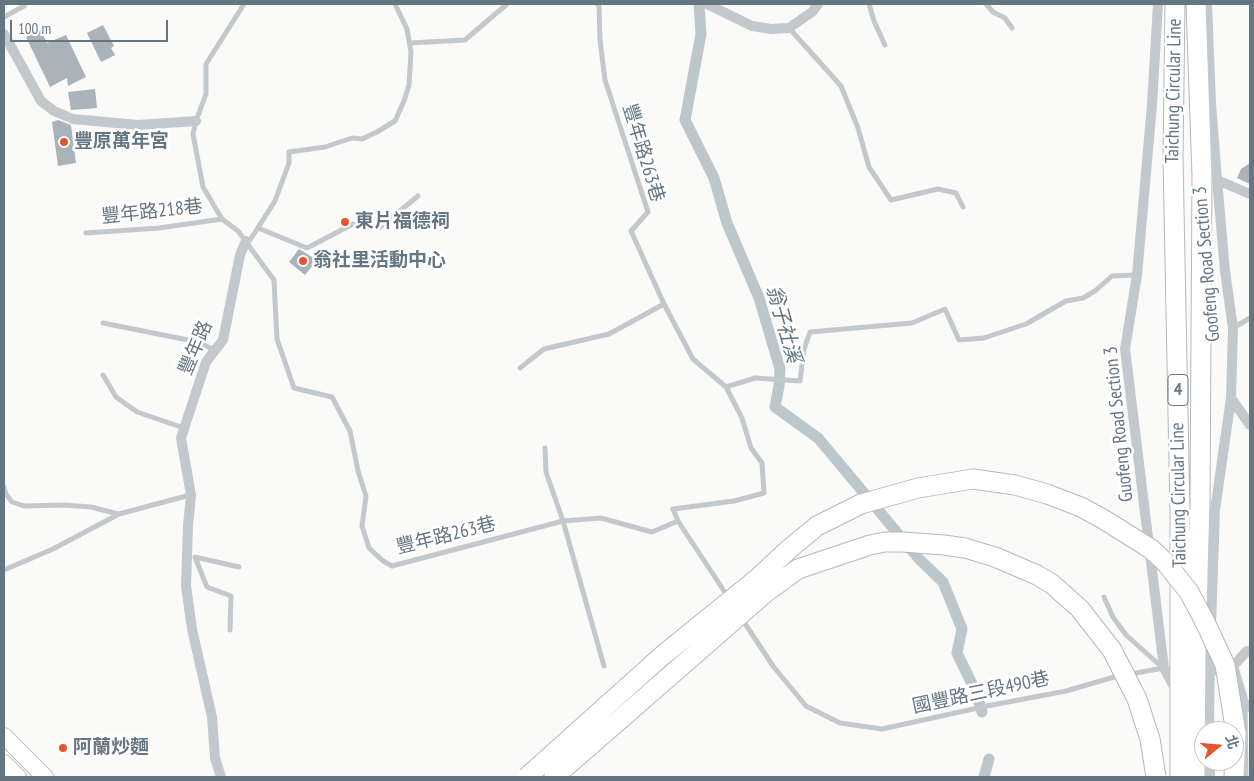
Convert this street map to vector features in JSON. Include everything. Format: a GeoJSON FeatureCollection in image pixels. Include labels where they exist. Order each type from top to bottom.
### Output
{"type":"FeatureCollection","features":[{"type":"Feature","properties":{"kind":"highway"},"geometry":{"type":"LineString","coordinates":[[1167,4],[1161,205],[1177,691]]}},
{"type":"Feature","properties":{"kind":"highway","name":"Taichung Circular Line"},"geometry":{"type":"LineString","coordinates":[[1175,4],[1173,158],[1180,515],[1178,777]]}},
{"type":"Feature","properties":{"kind":"highway","name":"Taichung Circular Line"},"geometry":{"type":"LineString","coordinates":[[1191,4],[1189,308],[1195,777]]}},
{"type":"Feature","properties":{"kind":"highway"},"geometry":{"type":"LineString","coordinates":[[1195,777],[1200,504],[1202,176],[1196,4]]}},
{"type":"Feature","properties":{"kind":"highway"},"geometry":{"type":"LineString","coordinates":[[527,777],[663,655],[757,579],[816,526],[861,504],[918,488],[973,479],[1015,485],[1047,494],[1081,507],[1151,549],[1166,564],[1189,592],[1225,665],[1236,733],[1234,777]]}},
{"type":"Feature","properties":{"kind":"highway"},"geometry":{"type":"LineString","coordinates":[[554,777],[765,593],[798,569],[870,545],[894,542],[944,545],[995,556],[1052,584],[1080,609],[1112,650],[1130,685],[1150,739],[1156,777]]}},
{"type":"Feature","properties":{"kind":"main road"},"geometry":{"type":"LineString","coordinates":[[4,736],[44,777]]}},
{"type":"Feature","properties":{"kind":"main road"},"geometry":{"type":"LineString","coordinates":[[4,763],[18,777]]}},
{"type":"Feature","properties":{"kind":"street"},"geometry":{"type":"LineString","coordinates":[[707,4],[752,26],[771,29],[789,28],[812,12],[818,4]]}},
{"type":"Feature","properties":{"kind":"street","name":"Guofeng Road Section 3"},"geometry":{"type":"LineString","coordinates":[[1158,4],[1152,105],[1137,275],[1125,349],[1164,668],[1177,691]]}},
{"type":"Feature","properties":{"kind":"street","name":"Goofeng Road Section 3"},"geometry":{"type":"LineString","coordinates":[[1207,4],[1211,103],[1217,180],[1225,271],[1233,328],[1231,398],[1215,510],[1209,721]]}},
{"type":"Feature","properties":{"kind":"street"},"geometry":{"type":"LineString","coordinates":[[4,34],[41,101],[54,111],[73,119],[138,125],[196,122]]}},
{"type":"Feature","properties":{"kind":"street"},"geometry":{"type":"LineString","coordinates":[[1217,180],[1250,194]]}},
{"type":"Feature","properties":{"kind":"street","name":"豐年路"},"geometry":{"type":"LineString","coordinates":[[221,777],[215,758],[212,717],[192,629],[186,586],[191,556],[191,495],[181,438],[206,362],[223,340],[240,255],[246,242]]}},
{"type":"Feature","properties":{"kind":"street"},"geometry":{"type":"LineString","coordinates":[[1231,398],[1250,425]]}},
{"type":"Feature","properties":{"kind":"street"},"geometry":{"type":"LineString","coordinates":[[1209,672],[1233,666],[1247,651],[1250,651]]}},
{"type":"Feature","properties":{"kind":"street"},"geometry":{"type":"LineString","coordinates":[[1233,666],[1247,705]]}},
{"type":"Feature","properties":{"kind":"street"},"geometry":{"type":"LineString","coordinates":[[1177,691],[1178,777]]}},
{"type":"Feature","properties":{"kind":"lane"},"geometry":{"type":"LineString","coordinates":[[4,17],[25,4]]}},
{"type":"Feature","properties":{"kind":"lane"},"geometry":{"type":"LineString","coordinates":[[244,4],[206,64],[206,94],[196,122],[194,134],[204,187],[222,220],[238,231],[246,242],[250,240],[275,201],[289,163],[289,152],[325,147],[352,138],[362,139],[395,121],[409,85],[411,52],[407,30],[395,4]]}},
{"type":"Feature","properties":{"kind":"lane"},"geometry":{"type":"LineString","coordinates":[[410,44],[465,40],[507,4]]}},
{"type":"Feature","properties":{"kind":"lane","name":"豐年路263巷"},"geometry":{"type":"LineString","coordinates":[[246,242],[274,280],[277,339],[294,388],[332,397],[350,431],[358,471],[366,496],[362,526],[369,548],[383,561],[392,566],[563,521],[601,518],[652,532],[678,521],[673,509],[734,500],[764,493],[762,463],[751,448],[742,418],[726,387],[693,359],[664,304],[631,231],[648,212],[605,80],[600,40],[599,6],[597,4]]}},
{"type":"Feature","properties":{"kind":"lane"},"geometry":{"type":"LineString","coordinates":[[869,4],[874,21],[885,45]]}},
{"type":"Feature","properties":{"kind":"lane"},"geometry":{"type":"LineString","coordinates":[[986,4],[993,12],[1005,18],[1012,28]]}},
{"type":"Feature","properties":{"kind":"lane"},"geometry":{"type":"LineString","coordinates":[[789,28],[841,86],[858,128],[869,167],[891,200],[926,190],[938,189],[956,194],[963,206]]}},
{"type":"Feature","properties":{"kind":"lane"},"geometry":{"type":"LineString","coordinates":[[258,228],[307,248],[352,224],[379,228],[418,196]]}},
{"type":"Feature","properties":{"kind":"lane","name":"豐年路218巷"},"geometry":{"type":"LineString","coordinates":[[86,234],[159,228],[222,220]]}},
{"type":"Feature","properties":{"kind":"lane"},"geometry":{"type":"LineString","coordinates":[[726,387],[755,378],[800,381],[804,349],[810,332],[912,323],[945,309],[958,340],[984,338],[1026,324],[1066,301],[1083,298],[1095,291],[1112,276],[1137,275]]}},
{"type":"Feature","properties":{"kind":"lane"},"geometry":{"type":"LineString","coordinates":[[520,368],[544,349],[608,334],[664,304]]}},
{"type":"Feature","properties":{"kind":"lane"},"geometry":{"type":"LineString","coordinates":[[1233,328],[1250,318]]}},
{"type":"Feature","properties":{"kind":"lane"},"geometry":{"type":"LineString","coordinates":[[104,323],[198,342],[214,350]]}},
{"type":"Feature","properties":{"kind":"lane"},"geometry":{"type":"LineString","coordinates":[[103,375],[116,397],[137,412],[184,428]]}},
{"type":"Feature","properties":{"kind":"lane"},"geometry":{"type":"LineString","coordinates":[[545,448],[546,472],[563,521],[604,666]]}},
{"type":"Feature","properties":{"kind":"lane"},"geometry":{"type":"LineString","coordinates":[[4,487],[6,494],[12,502],[24,506],[91,506],[118,514]]}},
{"type":"Feature","properties":{"kind":"lane"},"geometry":{"type":"LineString","coordinates":[[4,570],[53,549],[118,514],[191,495]]}},
{"type":"Feature","properties":{"kind":"lane","name":"國豐路三段490巷"},"geometry":{"type":"LineString","coordinates":[[678,521],[773,666],[806,706],[840,723],[882,729],[1066,691],[1116,676],[1164,668]]}},
{"type":"Feature","properties":{"kind":"lane"},"geometry":{"type":"LineString","coordinates":[[191,556],[238,567]]}},
{"type":"Feature","properties":{"kind":"lane"},"geometry":{"type":"LineString","coordinates":[[191,556],[207,587],[231,596],[230,630]]}},
{"type":"Feature","properties":{"kind":"lane"},"geometry":{"type":"LineString","coordinates":[[1104,598],[1113,618],[1126,635],[1164,668]]}},
{"type":"Feature","properties":{"kind":"lane"},"geometry":{"type":"LineString","coordinates":[[1246,777],[1247,705]]}},
{"type":"Feature","properties":{"kind":"building"},"geometry":{"type":"Polygon","coordinates":[[[103,25],[114,46],[111,48],[115,55],[101,62],[87,33],[103,25]]]}},
{"type":"Feature","properties":{"kind":"building"},"geometry":{"type":"Polygon","coordinates":[[[41,30],[47,43],[66,35],[86,77],[68,86],[67,78],[50,87],[26,37],[41,30]]]}},
{"type":"Feature","properties":{"kind":"building"},"geometry":{"type":"Polygon","coordinates":[[[95,89],[97,108],[71,110],[68,92],[95,89]]]}},
{"type":"Feature","properties":{"kind":"building","name":"豐原萬年宮"},"geometry":{"type":"Polygon","coordinates":[[[58,120],[71,125],[76,163],[58,166],[52,122],[58,120]]]}},
{"type":"Feature","properties":{"kind":"building"},"geometry":{"type":"Polygon","coordinates":[[[1250,163],[1250,184],[1237,178],[1241,169],[1250,163]]]}},
{"type":"Feature","properties":{"kind":"building","name":"翁社里活動中心"},"geometry":{"type":"Polygon","coordinates":[[[299,249],[317,260],[305,275],[289,262],[299,249]]]}},
{"type":"Feature","properties":{"kind":"waterway","name":"翁子社溪"},"geometry":{"type":"LineString","coordinates":[[699,4],[701,34],[685,120],[714,178],[727,223],[759,298],[780,369],[775,407],[818,438],[920,560],[943,582],[962,629],[957,653],[976,692],[982,712]]}},
{"type":"Feature","properties":{"kind":"waterway","name":"翁子社溪"},"geometry":{"type":"LineString","coordinates":[[984,777],[989,759]]}},
{"type":"Feature","properties":{"kind":"place","name":"豐原萬年宮"},"geometry":{"type":"Point","coordinates":[64,142]}},
{"type":"Feature","properties":{"kind":"place","name":"東片福德祠"},"geometry":{"type":"Point","coordinates":[345,222]}},
{"type":"Feature","properties":{"kind":"place","name":"翁社里活動中心"},"geometry":{"type":"Point","coordinates":[303,261]}},
{"type":"Feature","properties":{"kind":"place","name":"阿蘭炒麵"},"geometry":{"type":"Point","coordinates":[63,748]}}]}
